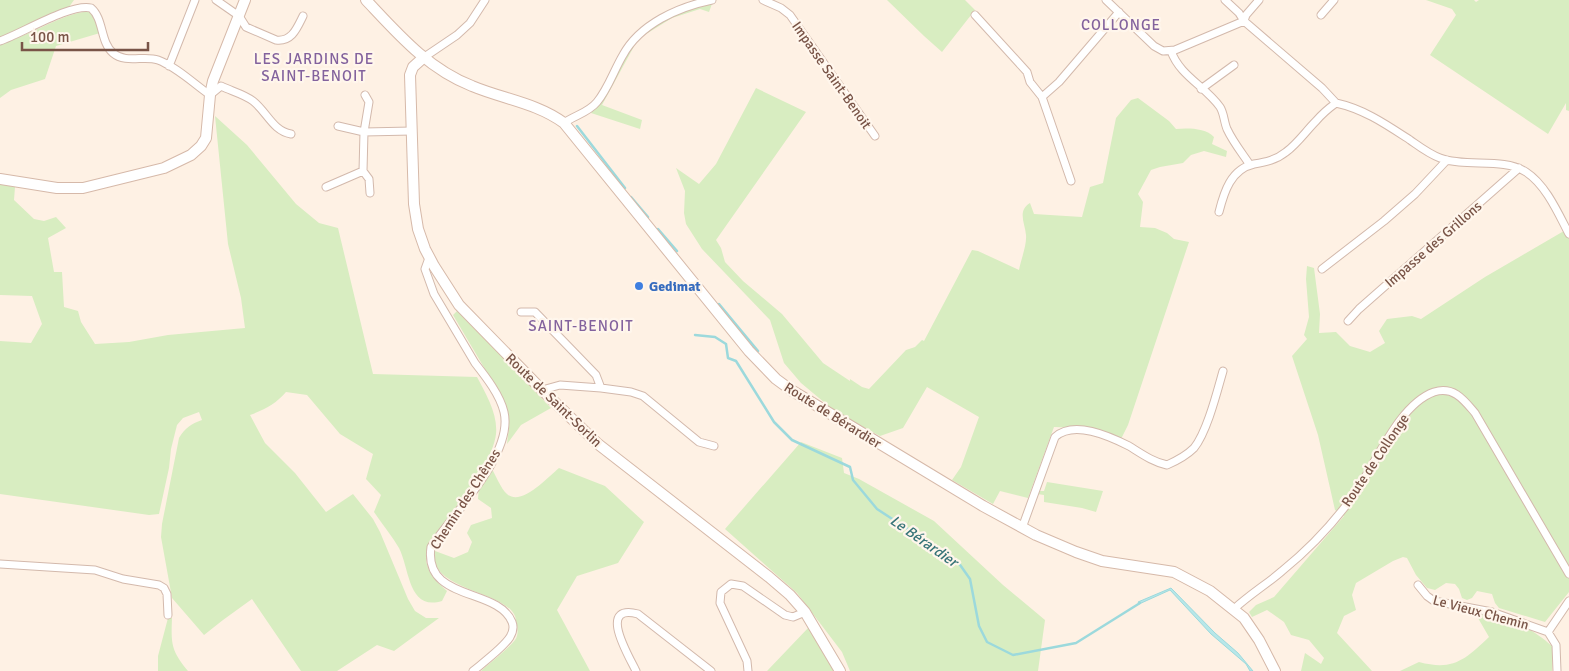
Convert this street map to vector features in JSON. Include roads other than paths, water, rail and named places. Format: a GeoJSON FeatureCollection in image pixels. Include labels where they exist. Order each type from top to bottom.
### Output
{"type":"FeatureCollection","features":[{"type":"Feature","properties":{"kind":"street"},"geometry":{"type":"LineString","coordinates":[[169,66],[195,0]]}},
{"type":"Feature","properties":{"kind":"street"},"geometry":{"type":"LineString","coordinates":[[216,0],[239,16],[246,27],[276,40],[291,37],[303,16]]}},
{"type":"Feature","properties":{"kind":"street"},"geometry":{"type":"LineString","coordinates":[[0,179],[68,189],[83,188],[164,168],[191,155],[201,146],[206,138],[213,81],[245,0]]}},
{"type":"Feature","properties":{"kind":"street","name":"Route de Bérardier"},"geometry":{"type":"LineString","coordinates":[[366,0],[409,46],[448,75],[470,86],[543,110],[564,122],[750,351],[776,378],[804,400],[1022,528],[1056,544],[1102,561],[1174,572],[1210,591],[1244,618],[1259,640],[1275,671]]}},
{"type":"Feature","properties":{"kind":"street"},"geometry":{"type":"LineString","coordinates":[[423,58],[457,35],[470,23],[485,0]]}},
{"type":"Feature","properties":{"kind":"street"},"geometry":{"type":"LineString","coordinates":[[564,122],[588,110],[596,102],[624,54],[640,34],[653,24],[675,12],[712,0]]}},
{"type":"Feature","properties":{"kind":"street","name":"Impasse Saint-Benoit"},"geometry":{"type":"LineString","coordinates":[[763,0],[781,8],[790,15],[875,136]]}},
{"type":"Feature","properties":{"kind":"street"},"geometry":{"type":"LineString","coordinates":[[1106,0],[1154,46],[1163,51],[1171,52],[1244,21],[1246,15],[1259,0]]}},
{"type":"Feature","properties":{"kind":"street"},"geometry":{"type":"LineString","coordinates":[[1224,0],[1239,13],[1244,21],[1336,102],[1379,120],[1430,153],[1447,160],[1463,164],[1508,165],[1519,168],[1527,173],[1541,186],[1569,234]]}},
{"type":"Feature","properties":{"kind":"street"},"geometry":{"type":"LineString","coordinates":[[1320,15],[1334,0]]}},
{"type":"Feature","properties":{"kind":"street"},"geometry":{"type":"LineString","coordinates":[[0,41],[14,36],[35,24],[87,7],[91,8],[96,14],[112,53],[122,58],[155,59],[169,66],[210,95]]}},
{"type":"Feature","properties":{"kind":"street"},"geometry":{"type":"LineString","coordinates":[[1042,97],[1059,82],[1119,12]]}},
{"type":"Feature","properties":{"kind":"street"},"geometry":{"type":"LineString","coordinates":[[975,15],[1027,72],[1030,82],[1042,97],[1071,181]]}},
{"type":"Feature","properties":{"kind":"street"},"geometry":{"type":"LineString","coordinates":[[1171,52],[1176,64],[1216,102],[1223,114],[1226,128],[1250,165]]}},
{"type":"Feature","properties":{"kind":"street","name":"Route de Saint-Sorlin"},"geometry":{"type":"LineString","coordinates":[[423,58],[411,71],[415,216],[430,258],[459,305],[598,444],[769,576],[790,595],[805,612],[840,671]]}},
{"type":"Feature","properties":{"kind":"street"},"geometry":{"type":"LineString","coordinates":[[1202,89],[1234,65]]}},
{"type":"Feature","properties":{"kind":"street"},"geometry":{"type":"LineString","coordinates":[[210,95],[221,86],[253,101],[282,132],[291,134]]}},
{"type":"Feature","properties":{"kind":"street"},"geometry":{"type":"LineString","coordinates":[[365,95],[369,102],[364,132],[363,171],[369,180],[370,193]]}},
{"type":"Feature","properties":{"kind":"street"},"geometry":{"type":"LineString","coordinates":[[1219,212],[1225,192],[1234,175],[1250,165],[1271,161],[1288,151],[1336,102]]}},
{"type":"Feature","properties":{"kind":"street"},"geometry":{"type":"LineString","coordinates":[[338,126],[364,132],[412,131]]}},
{"type":"Feature","properties":{"kind":"street"},"geometry":{"type":"LineString","coordinates":[[1322,269],[1384,221],[1415,194],[1447,160]]}},
{"type":"Feature","properties":{"kind":"street","name":"Impasse des Grillons"},"geometry":{"type":"LineString","coordinates":[[1348,321],[1359,309],[1519,168]]}},
{"type":"Feature","properties":{"kind":"street"},"geometry":{"type":"LineString","coordinates":[[326,187],[363,171]]}},
{"type":"Feature","properties":{"kind":"street","name":"Chemin des Chênes"},"geometry":{"type":"LineString","coordinates":[[430,258],[425,269],[434,294],[483,373],[504,412],[504,432],[498,452],[466,502],[438,537],[430,555],[434,570],[444,581],[458,590],[502,609],[512,621],[513,627],[509,639],[473,671]]}},
{"type":"Feature","properties":{"kind":"street"},"geometry":{"type":"LineString","coordinates":[[522,312],[535,312],[596,375],[601,388]]}},
{"type":"Feature","properties":{"kind":"street"},"geometry":{"type":"LineString","coordinates":[[1022,528],[1055,437],[1059,433],[1066,430],[1096,433],[1127,445],[1159,463],[1168,465],[1189,452],[1196,444],[1212,410],[1223,371]]}},
{"type":"Feature","properties":{"kind":"street"},"geometry":{"type":"LineString","coordinates":[[542,390],[560,385],[631,392],[643,396],[699,442],[714,446]]}},
{"type":"Feature","properties":{"kind":"street","name":"Route de Collonge"},"geometry":{"type":"LineString","coordinates":[[1234,609],[1282,572],[1317,540],[1352,498],[1402,417],[1416,403],[1440,391],[1459,395],[1475,414],[1569,574]]}},
{"type":"Feature","properties":{"kind":"street"},"geometry":{"type":"LineString","coordinates":[[0,564],[95,570],[123,580],[153,584],[164,588],[167,594],[168,615]]}},
{"type":"Feature","properties":{"kind":"street"},"geometry":{"type":"LineString","coordinates":[[748,671],[747,662],[720,603],[725,587],[736,584],[743,586],[785,615],[793,617],[805,612]]}},
{"type":"Feature","properties":{"kind":"street","name":"Le Vieux Chemin"},"geometry":{"type":"LineString","coordinates":[[1418,585],[1426,596],[1434,601],[1492,612],[1548,632]]}},
{"type":"Feature","properties":{"kind":"street"},"geometry":{"type":"LineString","coordinates":[[1557,671],[1556,645],[1548,632],[1569,601]]}},
{"type":"Feature","properties":{"kind":"street"},"geometry":{"type":"LineString","coordinates":[[636,671],[617,630],[618,619],[626,613],[638,614],[711,671]]}},
{"type":"Feature","properties":{"kind":"water"},"geometry":{"type":"Polygon","coordinates":[[[1171,588],[1215,633],[1238,653],[1253,671],[1250,671],[1246,664],[1211,634],[1170,590],[1139,604],[1138,602],[1171,588]]]}},
{"type":"Feature","properties":{"kind":"waterway"},"geometry":{"type":"LineString","coordinates":[[577,126],[625,188]]}},
{"type":"Feature","properties":{"kind":"waterway"},"geometry":{"type":"LineString","coordinates":[[631,197],[648,217]]}},
{"type":"Feature","properties":{"kind":"waterway"},"geometry":{"type":"LineString","coordinates":[[658,229],[677,251]]}},
{"type":"Feature","properties":{"kind":"waterway"},"geometry":{"type":"LineString","coordinates":[[719,304],[758,351]]}},
{"type":"Feature","properties":{"kind":"waterway","name":"Le Bérardier"},"geometry":{"type":"LineString","coordinates":[[695,335],[715,337],[726,344],[728,358],[736,361],[774,422],[792,440],[850,467],[853,480],[877,509],[958,562],[970,579],[979,626],[987,642],[1013,655],[1076,643],[1140,603]]}},
{"type":"Feature","properties":{"kind":"place","name":"Gedimat"},"geometry":{"type":"Point","coordinates":[639,286]}},
{"type":"Feature","properties":{"kind":"district","name":"COLLONGE"},"geometry":{"type":"Point","coordinates":[1121,25]}},
{"type":"Feature","properties":{"kind":"district","name":"LES JARDINS DE SAINT-BENOIT"},"geometry":{"type":"Point","coordinates":[314,68]}},
{"type":"Feature","properties":{"kind":"district","name":"SAINT-BENOIT"},"geometry":{"type":"Point","coordinates":[581,326]}}]}
